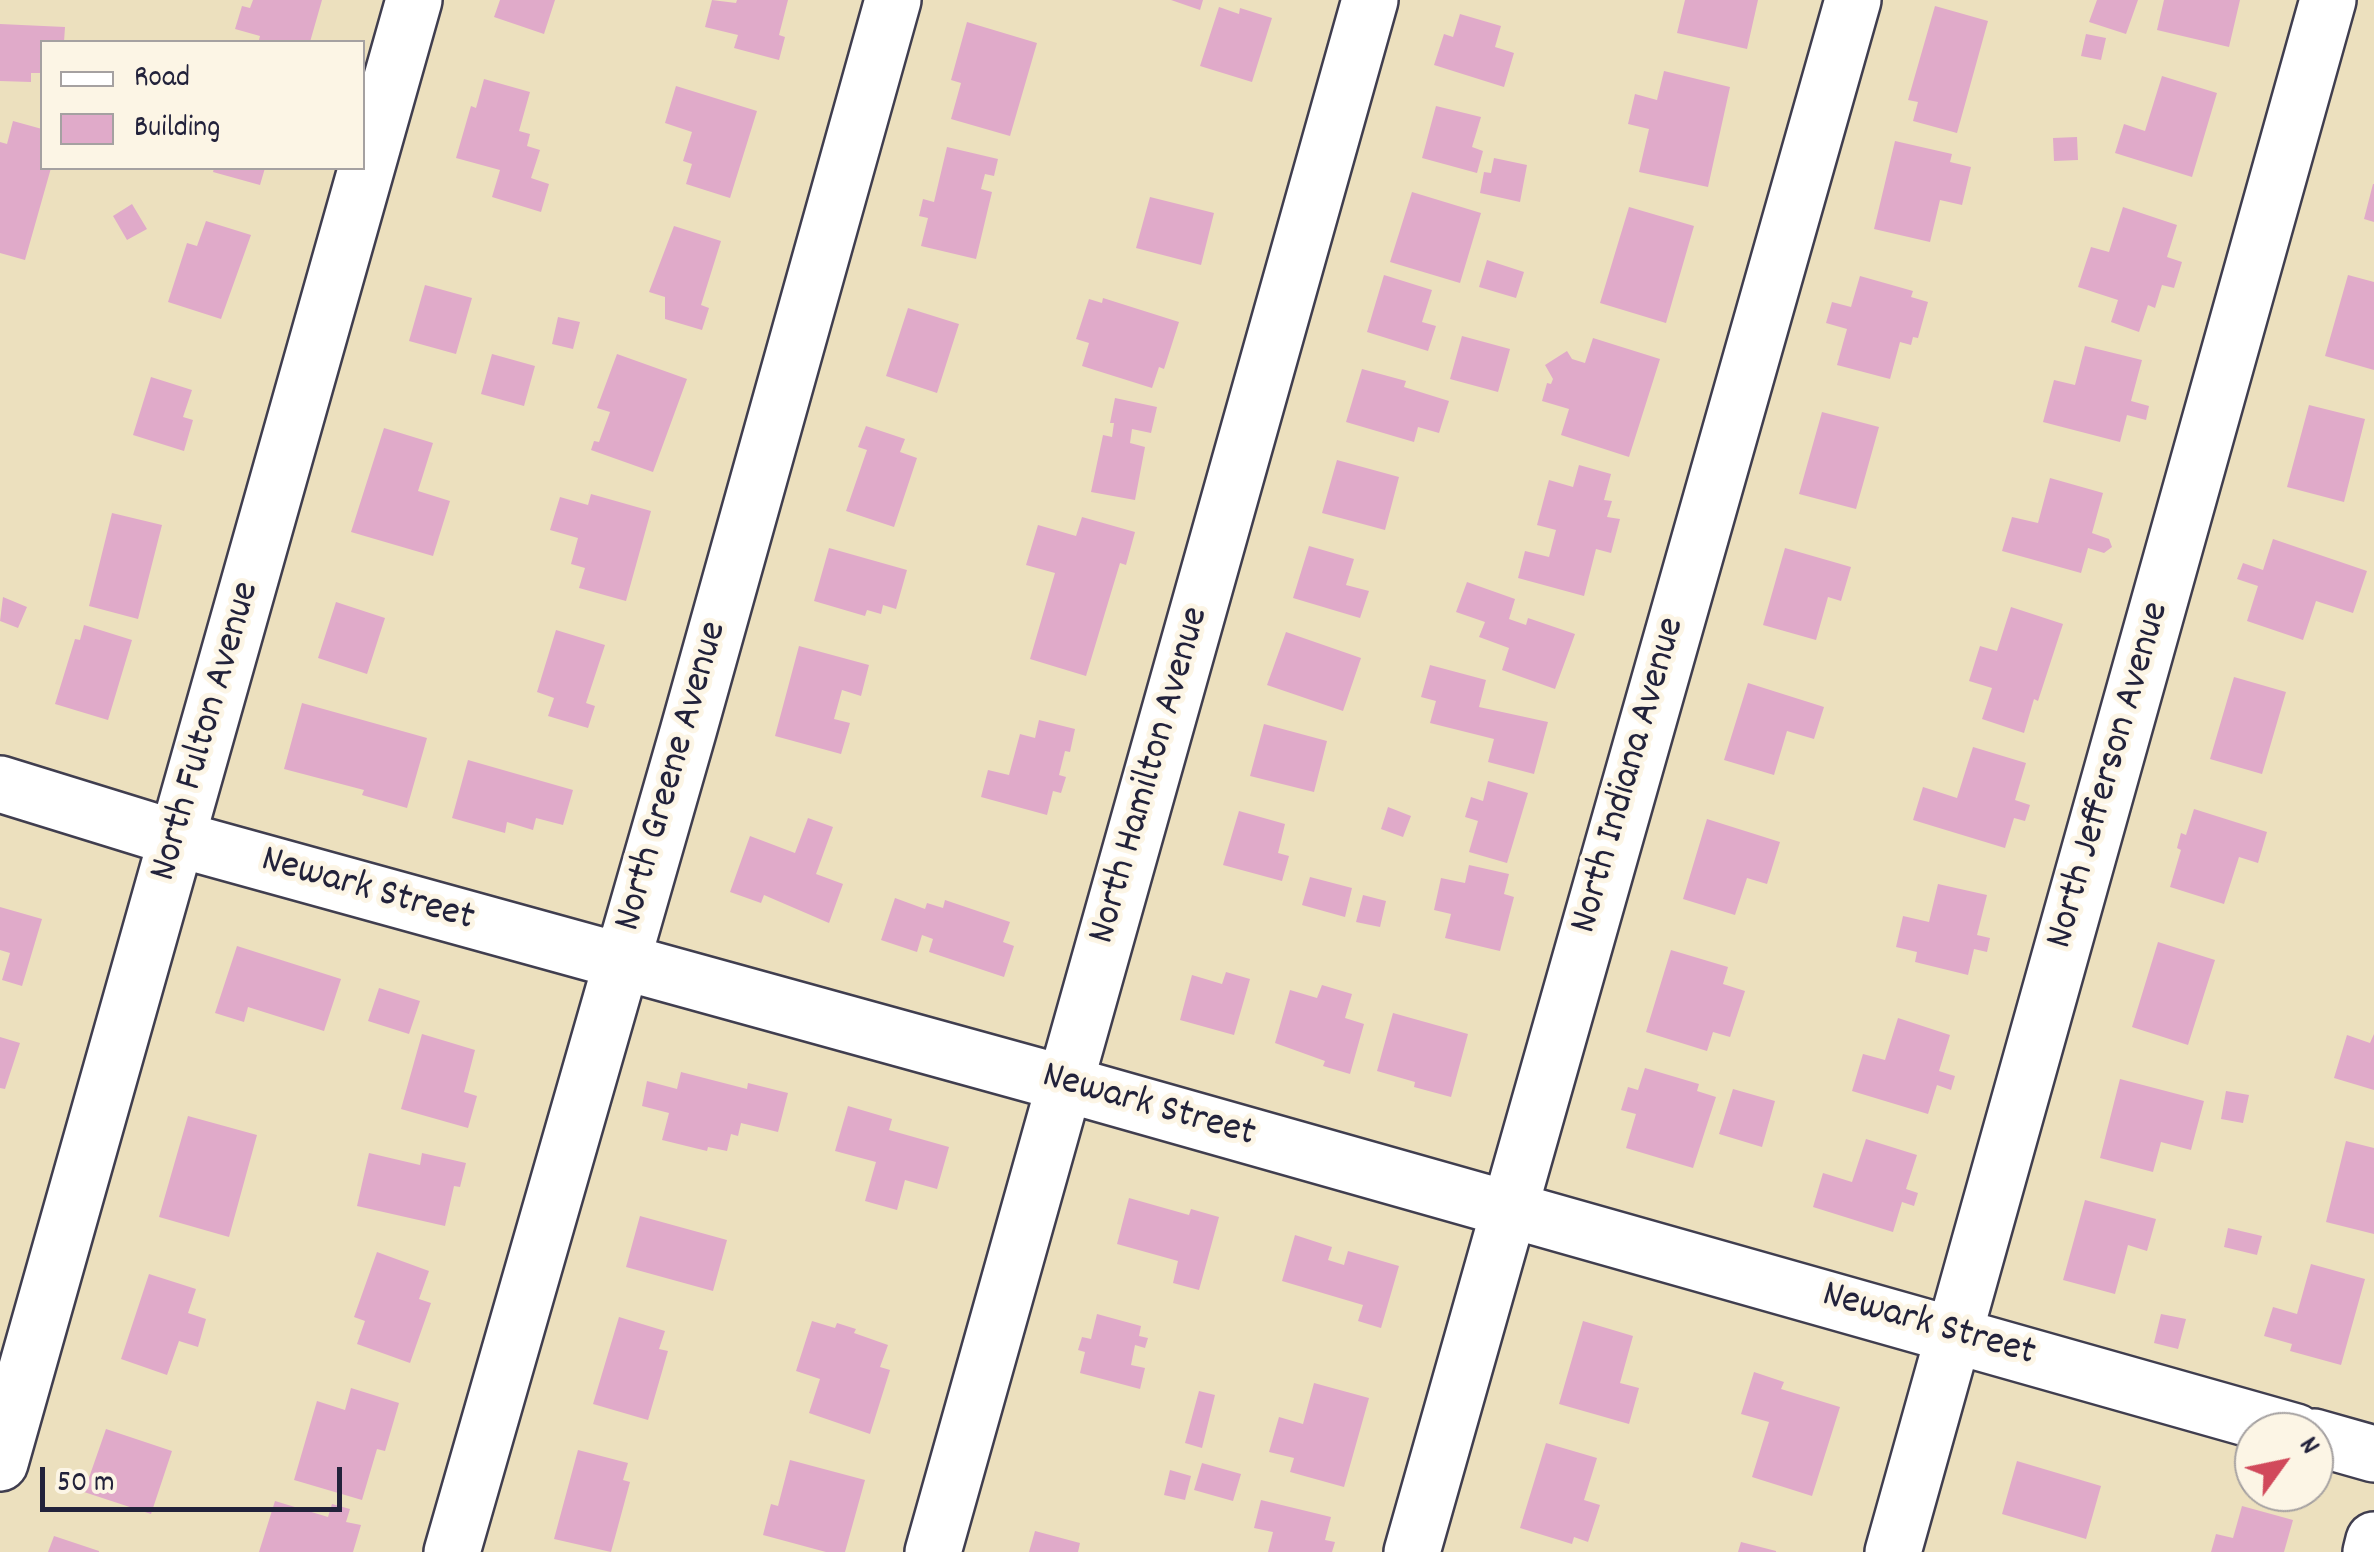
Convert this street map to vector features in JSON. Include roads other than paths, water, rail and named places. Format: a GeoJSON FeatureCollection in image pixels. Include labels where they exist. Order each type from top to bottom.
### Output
{"type":"FeatureCollection","features":[{"type":"Feature","properties":{"kind":"street","name":"North Fulton Avenue"},"geometry":{"type":"LineString","coordinates":[[0,1463],[414,0]]}},
{"type":"Feature","properties":{"kind":"street","name":"North Greene Avenue"},"geometry":{"type":"LineString","coordinates":[[452,1552],[688,732],[892,0]]}},
{"type":"Feature","properties":{"kind":"street","name":"North Hamilton Avenue"},"geometry":{"type":"LineString","coordinates":[[933,1552],[1370,0]]}},
{"type":"Feature","properties":{"kind":"street","name":"North Indiana Avenue"},"geometry":{"type":"LineString","coordinates":[[1412,1552],[1853,0]]}},
{"type":"Feature","properties":{"kind":"street","name":"North Jefferson Avenue"},"geometry":{"type":"LineString","coordinates":[[1893,1552],[2328,0]]}},
{"type":"Feature","properties":{"kind":"street","name":"Newark Street"},"geometry":{"type":"LineString","coordinates":[[0,784],[178,839],[1066,1084],[2234,1414]]}},
{"type":"Feature","properties":{"kind":"street"},"geometry":{"type":"LineString","coordinates":[[2334,1443],[2374,1454]]}},
{"type":"Feature","properties":{"kind":"street"},"geometry":{"type":"LineString","coordinates":[[2371,1552],[2374,1540]]}}]}
